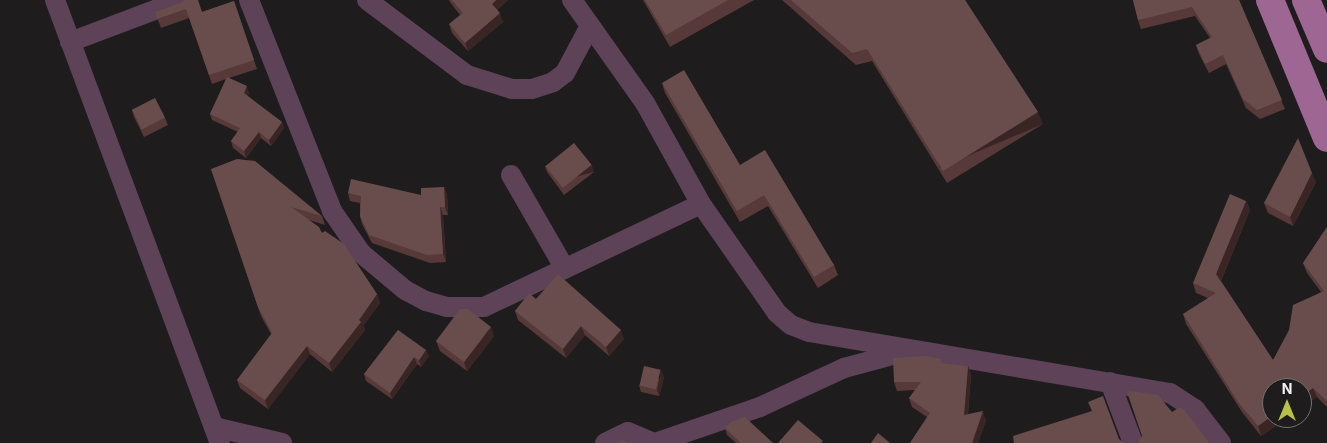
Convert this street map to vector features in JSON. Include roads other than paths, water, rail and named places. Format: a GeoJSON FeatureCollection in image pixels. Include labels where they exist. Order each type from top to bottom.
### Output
{"type":"FeatureCollection","features":[{"type":"Feature","properties":{"kind":"main road"},"geometry":{"type":"LineString","coordinates":[[1270,0],[1327,138]]}},
{"type":"Feature","properties":{"kind":"main road"},"geometry":{"type":"LineString","coordinates":[[1306,0],[1327,49]]}},
{"type":"Feature","properties":{"kind":"street"},"geometry":{"type":"LineString","coordinates":[[55,0],[217,435],[282,443]]}},
{"type":"Feature","properties":{"kind":"street"},"geometry":{"type":"LineString","coordinates":[[70,42],[181,0]]}},
{"type":"Feature","properties":{"kind":"street"},"geometry":{"type":"LineString","coordinates":[[249,0],[332,211],[361,253],[405,290],[426,301],[447,307],[484,307],[701,204]]}},
{"type":"Feature","properties":{"kind":"street"},"geometry":{"type":"LineString","coordinates":[[367,0],[467,75],[512,89],[532,89],[553,82],[565,73],[590,26]]}},
{"type":"Feature","properties":{"kind":"street"},"geometry":{"type":"LineString","coordinates":[[572,0],[645,103],[701,204],[777,313],[791,326],[809,332],[919,348],[1178,396],[1195,409],[1221,443]]}},
{"type":"Feature","properties":{"kind":"street"},"geometry":{"type":"LineString","coordinates":[[511,175],[565,269]]}},
{"type":"Feature","properties":{"kind":"street"},"geometry":{"type":"LineString","coordinates":[[604,443],[628,432],[654,443],[760,407],[844,368],[919,348]]}},
{"type":"Feature","properties":{"kind":"street"},"geometry":{"type":"LineString","coordinates":[[1110,382],[1133,443]]}}]}
